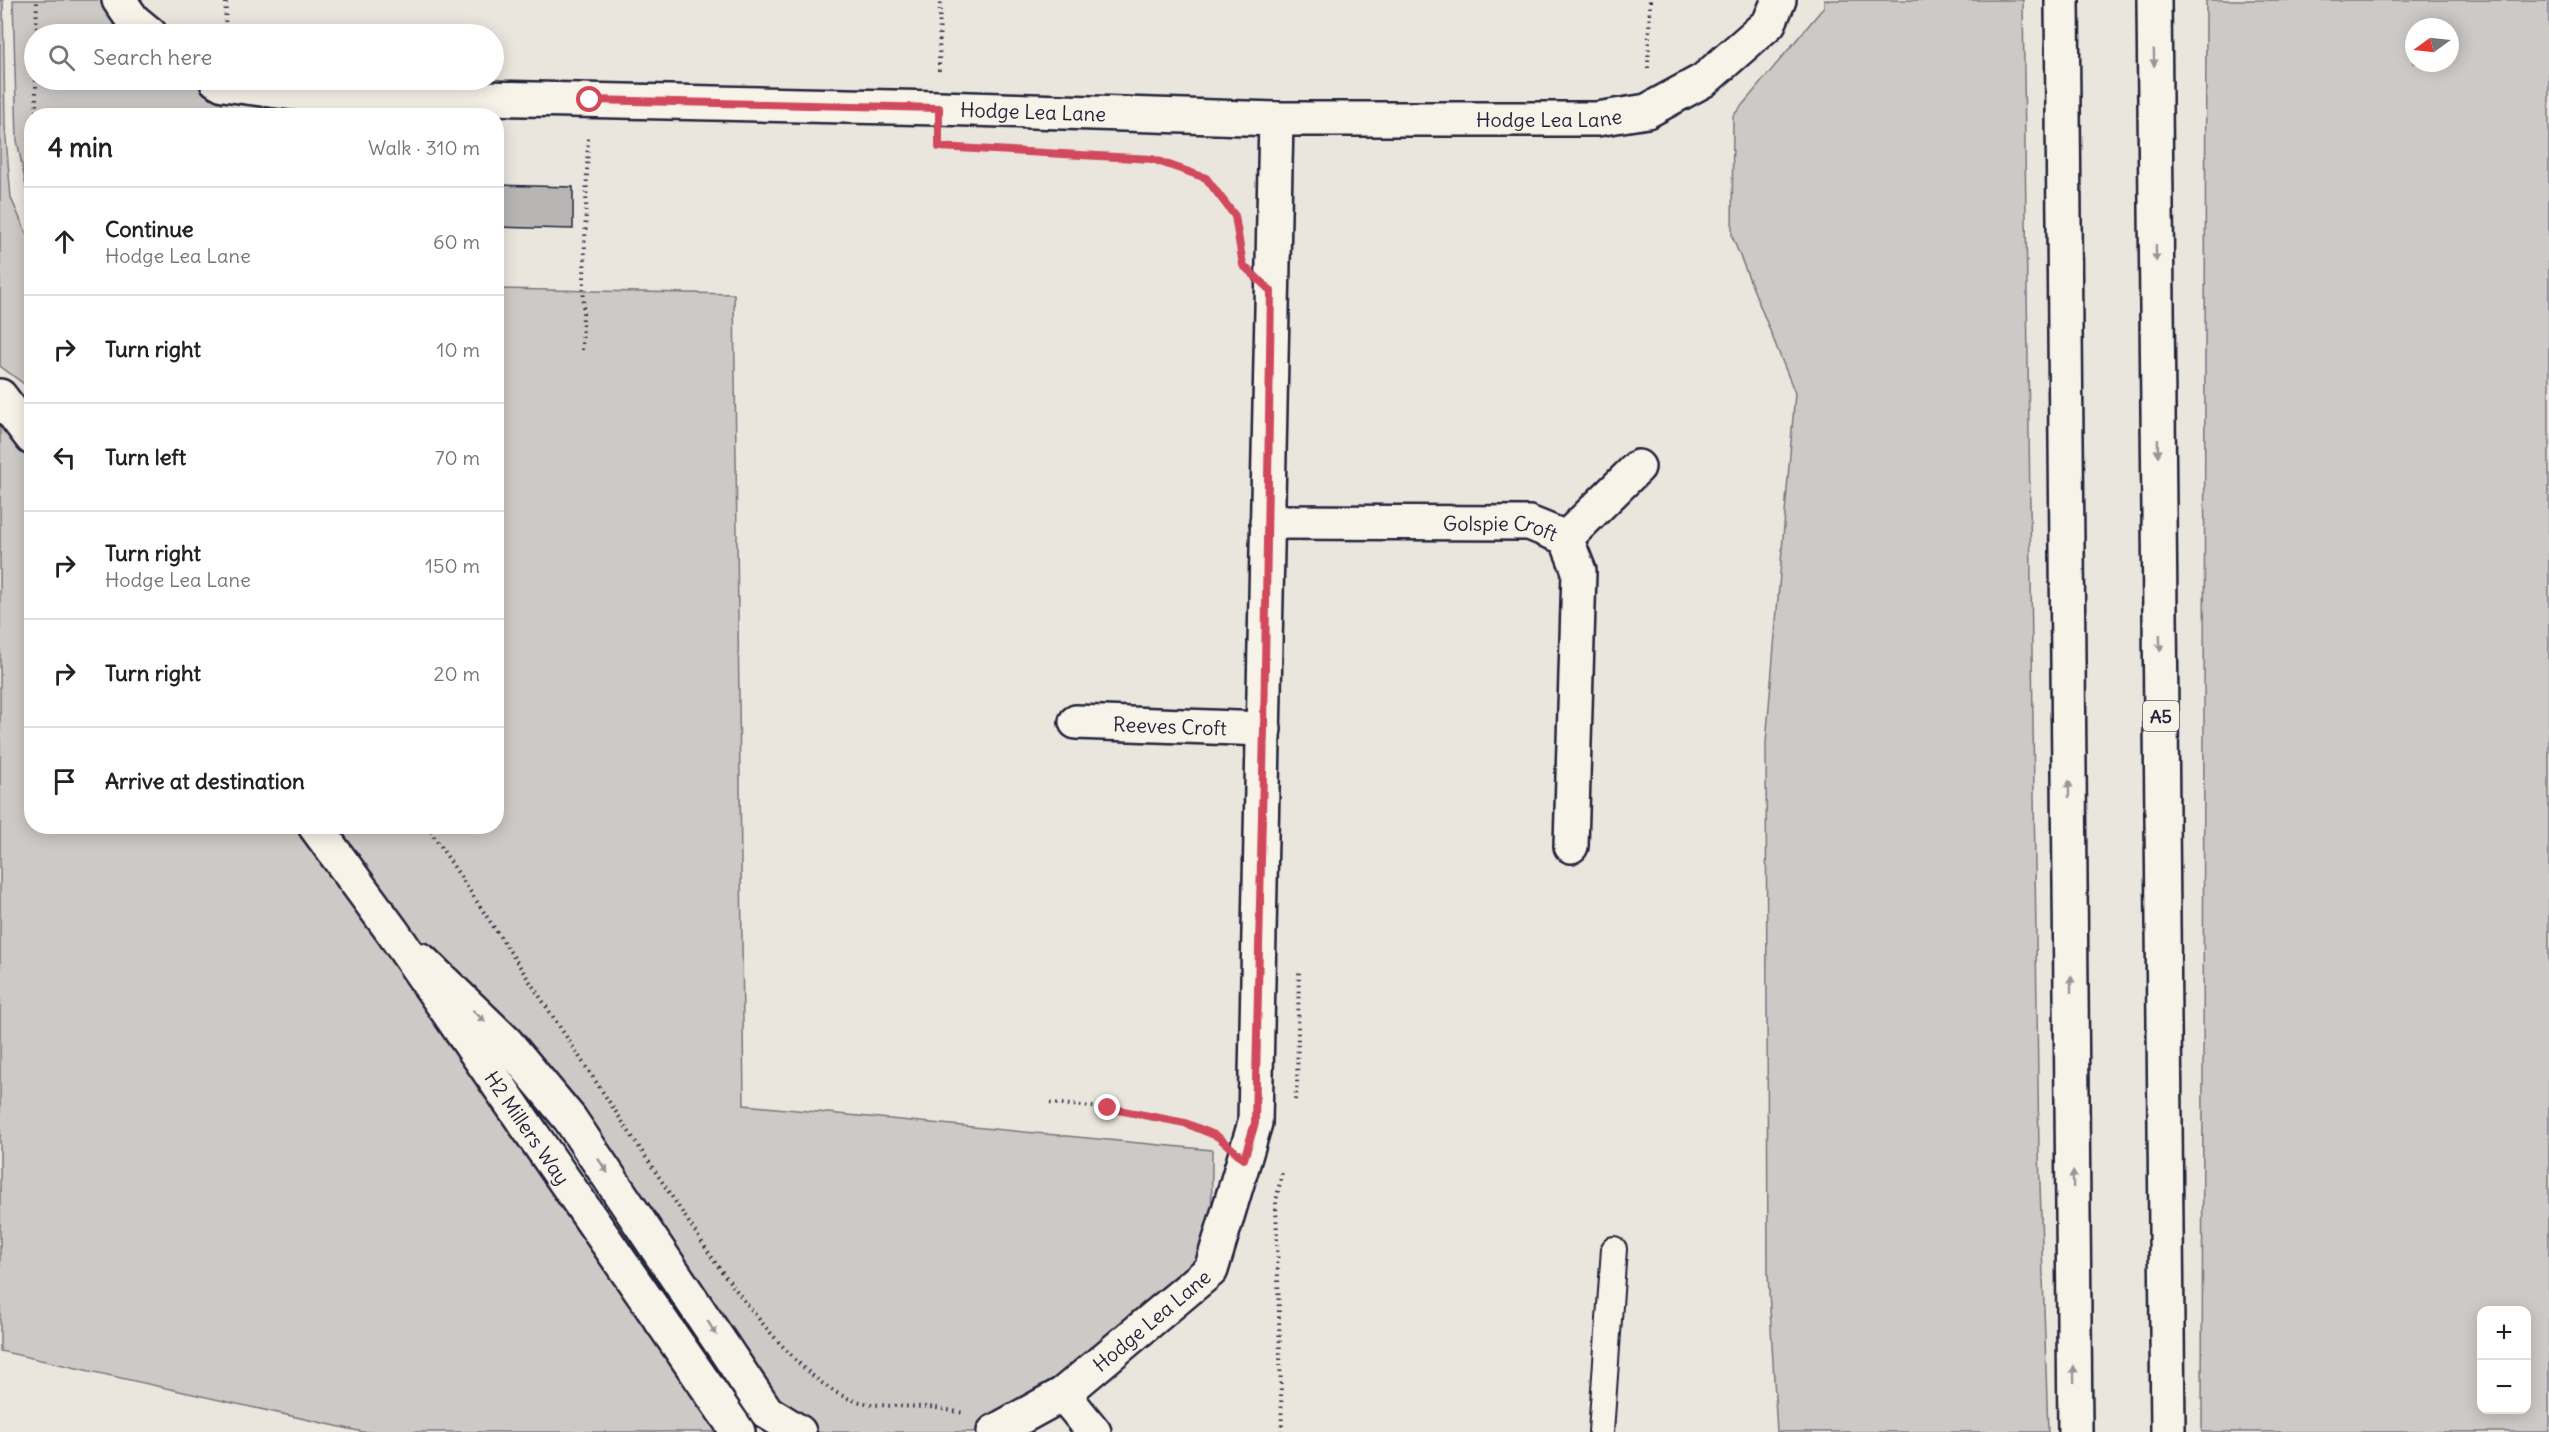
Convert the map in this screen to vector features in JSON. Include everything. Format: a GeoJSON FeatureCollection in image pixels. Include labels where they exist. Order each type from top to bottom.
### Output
{"type":"FeatureCollection","features":[{"type":"Feature","properties":{"kind":"main road"},"geometry":{"type":"LineString","coordinates":[[119,0],[138,24]]}},
{"type":"Feature","properties":{"kind":"main road","name":"Hodge Lea Lane"},"geometry":{"type":"LineString","coordinates":[[271,90],[302,94],[939,108],[1276,119],[1597,119],[1647,111],[1704,80],[1769,23],[1779,0]]}},
{"type":"Feature","properties":{"kind":"main road"},"geometry":{"type":"LineString","coordinates":[[2062,0],[2075,1432]]}},
{"type":"Feature","properties":{"kind":"main road","name":"A5"},"geometry":{"type":"LineString","coordinates":[[2154,0],[2168,1432]]}},
{"type":"Feature","properties":{"kind":"main road","name":"Hodge Lea Lane"},"geometry":{"type":"LineString","coordinates":[[983,1426],[1063,1394],[1211,1270],[1255,1123],[1276,119]]}},
{"type":"Feature","properties":{"kind":"main road"},"geometry":{"type":"LineString","coordinates":[[0,396],[24,428]]}},
{"type":"Feature","properties":{"kind":"main road"},"geometry":{"type":"LineString","coordinates":[[1566,538],[1638,467]]}},
{"type":"Feature","properties":{"kind":"main road","name":"Golspie Croft"},"geometry":{"type":"LineString","coordinates":[[1267,522],[1529,523],[1566,538],[1579,572],[1571,846]]}},
{"type":"Feature","properties":{"kind":"main road","name":"Reeves Croft"},"geometry":{"type":"LineString","coordinates":[[1076,722],[1264,729]]}},
{"type":"Feature","properties":{"kind":"main road","name":"H2 Millers Way"},"geometry":{"type":"LineString","coordinates":[[321,834],[392,931],[738,1432]]}},
{"type":"Feature","properties":{"kind":"main road"},"geometry":{"type":"LineString","coordinates":[[392,931],[506,1042],[570,1119],[767,1412],[799,1432]]}},
{"type":"Feature","properties":{"kind":"main road"},"geometry":{"type":"LineString","coordinates":[[1063,1394],[1094,1432]]}},
{"type":"Feature","properties":{"kind":"lane"},"geometry":{"type":"LineString","coordinates":[[1601,1432],[1614,1249]]}},
{"type":"Feature","properties":{"kind":"path"},"geometry":{"type":"LineString","coordinates":[[36,24],[37,0]]}},
{"type":"Feature","properties":{"kind":"path"},"geometry":{"type":"LineString","coordinates":[[225,24],[226,0]]}},
{"type":"Feature","properties":{"kind":"path"},"geometry":{"type":"LineString","coordinates":[[939,108],[940,0]]}},
{"type":"Feature","properties":{"kind":"path"},"geometry":{"type":"LineString","coordinates":[[1647,111],[1650,0]]}},
{"type":"Feature","properties":{"kind":"path"},"geometry":{"type":"LineString","coordinates":[[36,90],[36,108]]}},
{"type":"Feature","properties":{"kind":"path"},"geometry":{"type":"LineString","coordinates":[[582,350],[590,100]]}},
{"type":"Feature","properties":{"kind":"path"},"geometry":{"type":"LineString","coordinates":[[986,150],[1152,159],[1206,178],[1235,216],[1236,226]]}},
{"type":"Feature","properties":{"kind":"path"},"geometry":{"type":"LineString","coordinates":[[432,834],[717,1265],[754,1314],[818,1380],[853,1400],[892,1407],[931,1407],[965,1413],[983,1426]]}},
{"type":"Feature","properties":{"kind":"path"},"geometry":{"type":"LineString","coordinates":[[1293,1111],[1297,1088],[1299,958]]}},
{"type":"Feature","properties":{"kind":"path"},"geometry":{"type":"LineString","coordinates":[[1050,1103],[1108,1108],[1185,1123],[1217,1136],[1244,1159]]}},
{"type":"Feature","properties":{"kind":"path"},"geometry":{"type":"LineString","coordinates":[[1282,1432],[1276,1202],[1283,1168]]}},
{"type":"Feature","properties":{"kind":"shaded area"},"geometry":{"type":"Polygon","coordinates":[[[0,0],[3,0],[5,126],[11,198],[24,228],[24,384],[0,366],[0,0]]]}},
{"type":"Feature","properties":{"kind":"shaded area"},"geometry":{"type":"Polygon","coordinates":[[[13,0],[119,0],[141,24],[24,24],[24,90],[223,90],[222,108],[24,108],[24,176],[17,140],[13,0]]]}},
{"type":"Feature","properties":{"kind":"shaded area"},"geometry":{"type":"Polygon","coordinates":[[[1824,0],[2023,0],[2039,1153],[2048,1432],[1777,1432],[1768,1274],[1766,743],[1795,393],[1732,236],[1733,116],[1824,7],[1824,0]]]}},
{"type":"Feature","properties":{"kind":"shaded area"},"geometry":{"type":"Polygon","coordinates":[[[2206,0],[2549,0],[2549,1432],[2202,1432],[2206,0]]]}},
{"type":"Feature","properties":{"kind":"shaded area"},"geometry":{"type":"Polygon","coordinates":[[[504,289],[734,294],[744,1105],[1212,1150],[1211,1270],[994,1432],[799,1432],[570,1119],[395,935],[738,1432],[363,1432],[0,1351],[0,396],[23,425],[24,423],[24,834],[504,834],[504,289]]]}},
{"type":"Feature","properties":{"kind":"building"},"geometry":{"type":"Polygon","coordinates":[[[504,185],[573,187],[573,229],[504,227],[504,185]]]}},
{"type":"Feature","properties":{"kind":"route"},"geometry":{"type":"LineString","coordinates":[[590,100],[939,108],[939,147],[1152,159],[1206,178],[1235,216],[1243,265],[1271,291],[1255,1123],[1244,1159],[1217,1136],[1185,1123],[1108,1108]]}}]}
